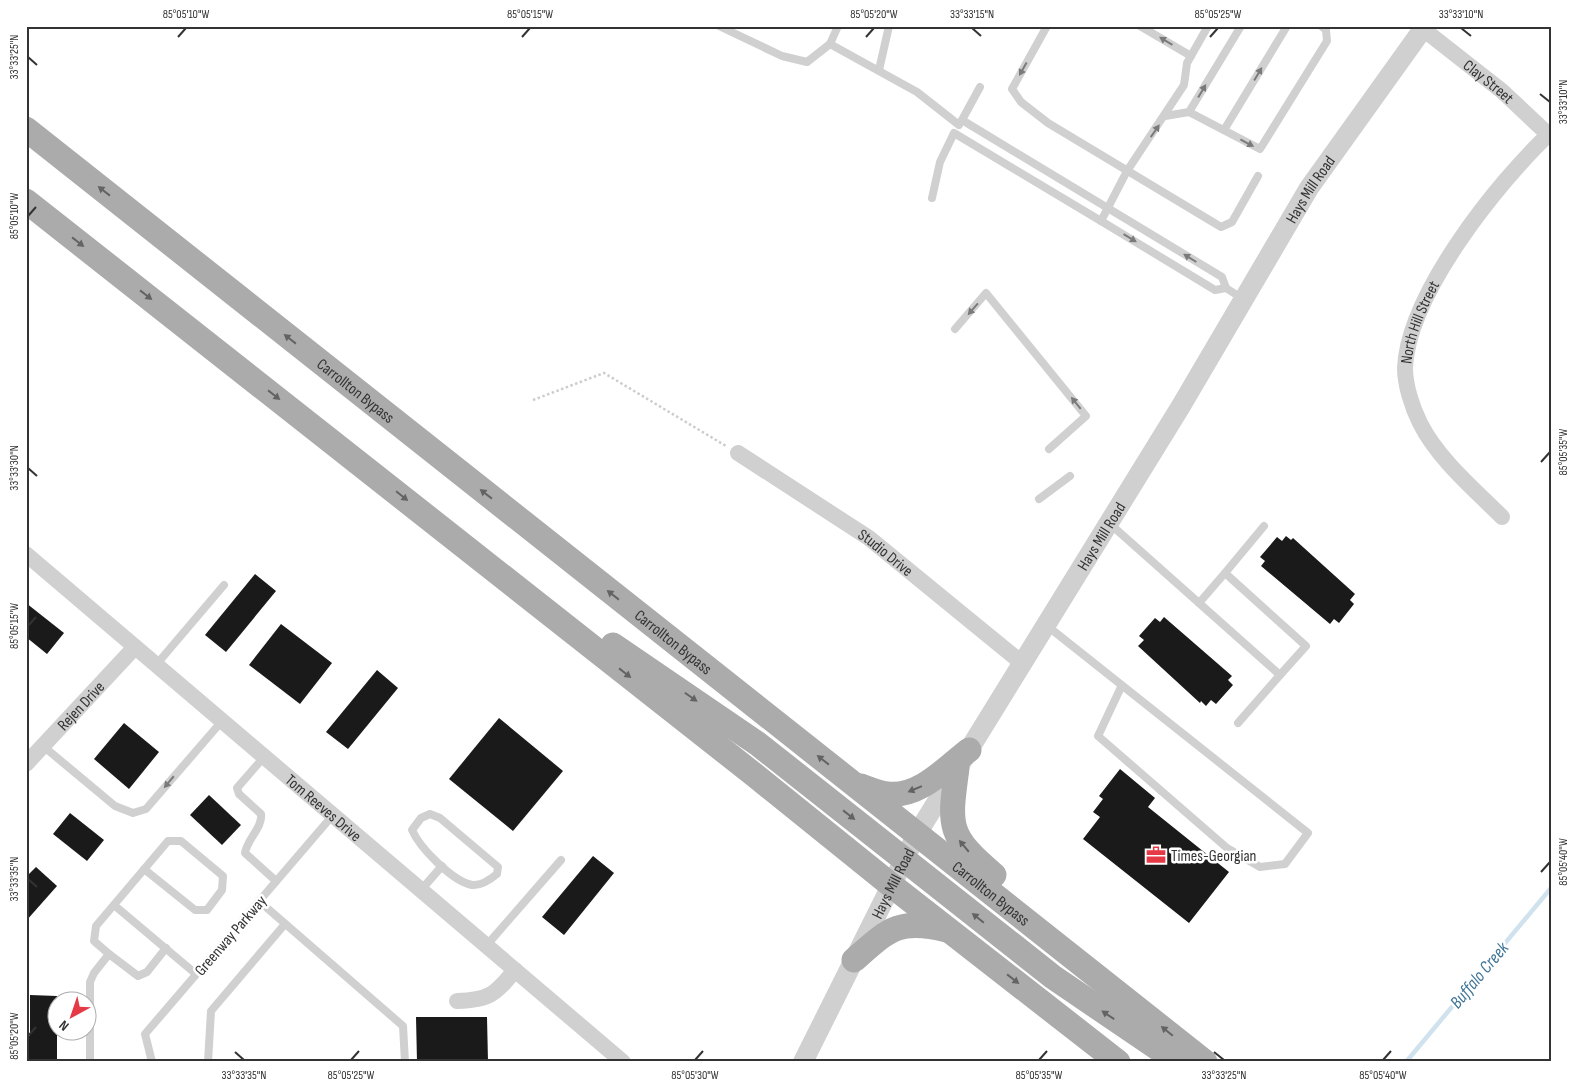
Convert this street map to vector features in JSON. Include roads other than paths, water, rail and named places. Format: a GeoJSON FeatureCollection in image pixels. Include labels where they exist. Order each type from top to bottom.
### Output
{"type":"FeatureCollection","features":[{"type":"Feature","properties":{"kind":"main road","name":"Carrollton Bypass"},"geometry":{"type":"LineString","coordinates":[[26,130],[1205,1062]]}},
{"type":"Feature","properties":{"kind":"main road"},"geometry":{"type":"LineString","coordinates":[[26,201],[891,885],[1118,1062]]}},
{"type":"Feature","properties":{"kind":"main road"},"geometry":{"type":"LineString","coordinates":[[502,576],[608,641],[758,744],[1053,978],[1178,1062]]}},
{"type":"Feature","properties":{"kind":"main road"},"geometry":{"type":"LineString","coordinates":[[854,784],[887,794],[902,794],[917,789],[963,759]]}},
{"type":"Feature","properties":{"kind":"main road"},"geometry":{"type":"LineString","coordinates":[[963,759],[952,818],[959,841],[974,858],[1060,931],[1113,988]]}},
{"type":"Feature","properties":{"kind":"main road"},"geometry":{"type":"LineString","coordinates":[[854,960],[886,933],[901,926],[914,924],[950,931]]}},
{"type":"Feature","properties":{"kind":"street","name":"Clay Street"},"geometry":{"type":"LineString","coordinates":[[1422,27],[1502,91],[1550,134]]}},
{"type":"Feature","properties":{"kind":"street","name":"Hays Mill Road"},"geometry":{"type":"LineString","coordinates":[[803,1062],[917,834],[1109,523],[1309,188],[1422,27]]}},
{"type":"Feature","properties":{"kind":"street","name":"North Hill Street"},"geometry":{"type":"LineString","coordinates":[[1502,517],[1442,454],[1420,423],[1410,395],[1405,369],[1410,335],[1423,303],[1445,263],[1482,208],[1550,134]]}},
{"type":"Feature","properties":{"kind":"street","name":"Studio Drive"},"geometry":{"type":"LineString","coordinates":[[738,453],[868,538],[1022,663]]}},
{"type":"Feature","properties":{"kind":"street","name":"Tom Reeves Drive"},"geometry":{"type":"LineString","coordinates":[[26,554],[622,1062]]}},
{"type":"Feature","properties":{"kind":"street","name":"Rejen Drive"},"geometry":{"type":"LineString","coordinates":[[32,754],[135,647]]}},
{"type":"Feature","properties":{"kind":"street"},"geometry":{"type":"LineString","coordinates":[[457,1001],[485,999],[495,994],[515,970]]}},
{"type":"Feature","properties":{"kind":"lane"},"geometry":{"type":"LineString","coordinates":[[719,26],[782,56],[807,62],[830,44],[838,26]]}},
{"type":"Feature","properties":{"kind":"lane"},"geometry":{"type":"LineString","coordinates":[[879,70],[889,26]]}},
{"type":"Feature","properties":{"kind":"lane"},"geometry":{"type":"LineString","coordinates":[[1047,26],[1012,89],[1021,102],[1048,123],[1221,227],[1232,222],[1258,176]]}},
{"type":"Feature","properties":{"kind":"lane"},"geometry":{"type":"LineString","coordinates":[[1140,26],[1191,56]]}},
{"type":"Feature","properties":{"kind":"lane"},"geometry":{"type":"LineString","coordinates":[[1101,221],[1127,171],[1184,85],[1187,62],[1208,26]]}},
{"type":"Feature","properties":{"kind":"lane"},"geometry":{"type":"LineString","coordinates":[[1189,112],[1241,26]]}},
{"type":"Feature","properties":{"kind":"lane"},"geometry":{"type":"LineString","coordinates":[[1224,130],[1287,26]]}},
{"type":"Feature","properties":{"kind":"lane"},"geometry":{"type":"LineString","coordinates":[[1165,116],[1189,112],[1260,149],[1327,42],[1326,30],[1321,26]]}},
{"type":"Feature","properties":{"kind":"lane"},"geometry":{"type":"LineString","coordinates":[[830,44],[917,92],[960,122],[1222,277],[1226,288],[1244,299]]}},
{"type":"Feature","properties":{"kind":"lane"},"geometry":{"type":"LineString","coordinates":[[932,198],[940,162],[980,87]]}},
{"type":"Feature","properties":{"kind":"lane"},"geometry":{"type":"LineString","coordinates":[[954,133],[1215,290],[1226,288]]}},
{"type":"Feature","properties":{"kind":"lane"},"geometry":{"type":"LineString","coordinates":[[955,329],[986,293],[1086,416],[1049,449]]}},
{"type":"Feature","properties":{"kind":"lane"},"geometry":{"type":"LineString","coordinates":[[1039,499],[1070,476]]}},
{"type":"Feature","properties":{"kind":"lane"},"geometry":{"type":"LineString","coordinates":[[1109,523],[1280,674]]}},
{"type":"Feature","properties":{"kind":"lane"},"geometry":{"type":"LineString","coordinates":[[1199,603],[1264,526]]}},
{"type":"Feature","properties":{"kind":"lane"},"geometry":{"type":"LineString","coordinates":[[1225,573],[1306,646],[1238,724]]}},
{"type":"Feature","properties":{"kind":"lane"},"geometry":{"type":"LineString","coordinates":[[156,665],[224,585]]}},
{"type":"Feature","properties":{"kind":"lane"},"geometry":{"type":"LineString","coordinates":[[1046,625],[1122,685],[1308,832],[1284,864],[1260,867],[1227,848],[1098,736],[1122,685]]}},
{"type":"Feature","properties":{"kind":"lane"},"geometry":{"type":"LineString","coordinates":[[32,754],[115,806],[133,813],[146,809],[222,721]]}},
{"type":"Feature","properties":{"kind":"lane"},"geometry":{"type":"LineString","coordinates":[[264,757],[237,788],[239,794],[261,814],[262,819],[246,846],[245,853],[276,882]]}},
{"type":"Feature","properties":{"kind":"lane"},"geometry":{"type":"LineString","coordinates":[[430,814],[440,818],[498,866],[497,874],[488,881],[474,886],[464,882],[442,866],[418,843],[412,830],[421,818],[430,814]]}},
{"type":"Feature","properties":{"kind":"lane","name":"Greenway Parkway"},"geometry":{"type":"LineString","coordinates":[[152,1062],[145,1034],[332,815]]}},
{"type":"Feature","properties":{"kind":"lane"},"geometry":{"type":"LineString","coordinates":[[144,869],[195,910],[207,910],[222,890],[223,876],[181,841],[168,841],[144,869],[96,926],[94,940],[138,976],[147,972],[166,948]]}},
{"type":"Feature","properties":{"kind":"lane"},"geometry":{"type":"LineString","coordinates":[[486,946],[561,860]]}},
{"type":"Feature","properties":{"kind":"lane"},"geometry":{"type":"LineString","coordinates":[[421,890],[442,866]]}},
{"type":"Feature","properties":{"kind":"lane"},"geometry":{"type":"LineString","coordinates":[[259,901],[403,1026],[405,1062]]}},
{"type":"Feature","properties":{"kind":"lane"},"geometry":{"type":"LineString","coordinates":[[114,905],[196,974]]}},
{"type":"Feature","properties":{"kind":"lane"},"geometry":{"type":"LineString","coordinates":[[208,1062],[211,1011],[285,924]]}},
{"type":"Feature","properties":{"kind":"lane"},"geometry":{"type":"LineString","coordinates":[[90,1062],[90,982],[94,973],[109,954]]}},
{"type":"Feature","properties":{"kind":"waterway","name":"Buffalo Creek"},"geometry":{"type":"LineString","coordinates":[[1406,1062],[1551,888]]}},
{"type":"Feature","properties":{"kind":"place","name":"Times-Georgian"},"geometry":{"type":"Point","coordinates":[1156,855]}}]}
